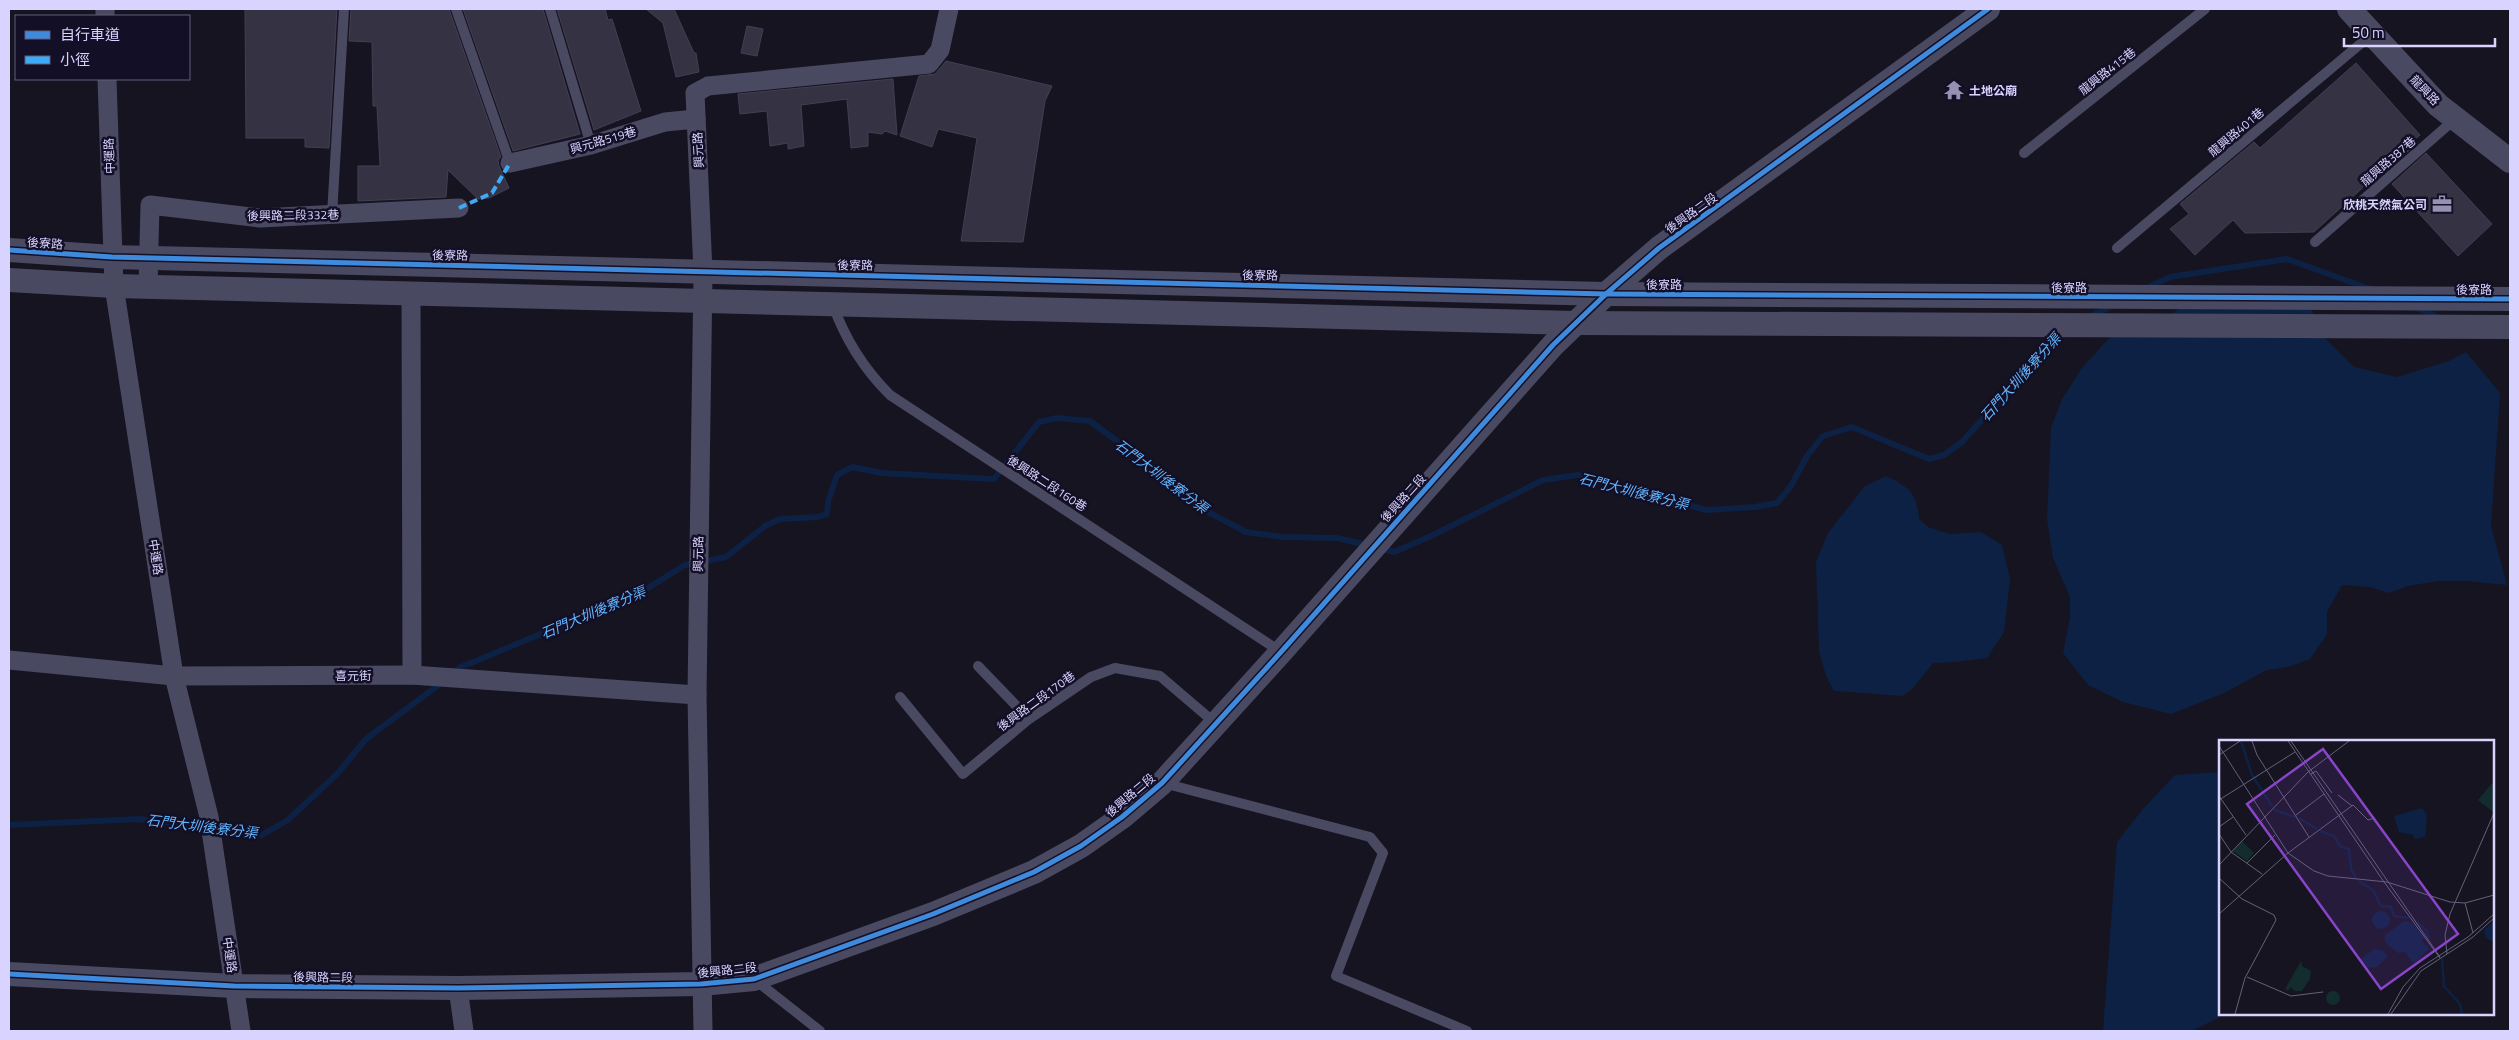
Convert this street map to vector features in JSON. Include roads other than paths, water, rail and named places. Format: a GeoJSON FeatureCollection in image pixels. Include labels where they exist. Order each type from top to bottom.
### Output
{"type":"FeatureCollection","features":[{"type":"Feature","properties":{"kind":"street","name":"興元路"},"geometry":{"type":"LineString","coordinates":[[704,1031],[701,984],[697,695],[701,301],[703,272],[695,93],[708,86],[929,64],[940,50],[949,9]]}},
{"type":"Feature","properties":{"kind":"street","name":"後興路二段"},"geometry":{"type":"LineString","coordinates":[[9,974],[234,986],[458,988],[701,984],[754,979],[934,914],[1034,872],[1081,846],[1122,817],[1162,783],[1281,652],[1546,352],[1606,294],[1659,248],[1988,9]]}},
{"type":"Feature","properties":{"kind":"street","name":"龍興路"},"geometry":{"type":"LineString","coordinates":[[2349,9],[2371,35],[2438,105],[2510,161]]}},
{"type":"Feature","properties":{"kind":"street","name":"中運路"},"geometry":{"type":"LineString","coordinates":[[107,80],[114,286],[174,676],[210,817],[241,1031]]}},
{"type":"Feature","properties":{"kind":"street","name":"興元路519巷"},"geometry":{"type":"LineString","coordinates":[[510,163],[591,146],[665,122],[696,119]]}},
{"type":"Feature","properties":{"kind":"street","name":"後興路二段332巷"},"geometry":{"type":"LineString","coordinates":[[148,286],[150,204],[260,218],[459,208]]}},
{"type":"Feature","properties":{"kind":"street","name":"後寮路"},"geometry":{"type":"LineString","coordinates":[[9,250],[112,257],[1606,294],[2510,299]]}},
{"type":"Feature","properties":{"kind":"street"},"geometry":{"type":"LineString","coordinates":[[9,280],[114,286],[1576,323],[2510,327]]}},
{"type":"Feature","properties":{"kind":"street"},"geometry":{"type":"LineString","coordinates":[[411,293],[412,675]]}},
{"type":"Feature","properties":{"kind":"street","name":"喜元街"},"geometry":{"type":"LineString","coordinates":[[9,660],[174,676],[412,675],[697,695]]}},
{"type":"Feature","properties":{"kind":"street"},"geometry":{"type":"LineString","coordinates":[[458,988],[464,1031]]}},
{"type":"Feature","properties":{"kind":"lane"},"geometry":{"type":"LineString","coordinates":[[332,214],[344,9]]}},
{"type":"Feature","properties":{"kind":"lane"},"geometry":{"type":"LineString","coordinates":[[456,9],[510,163]]}},
{"type":"Feature","properties":{"kind":"lane"},"geometry":{"type":"LineString","coordinates":[[550,9],[591,146]]}},
{"type":"Feature","properties":{"kind":"lane","name":"龍興路415巷"},"geometry":{"type":"LineString","coordinates":[[2024,152],[2205,9]]}},
{"type":"Feature","properties":{"kind":"lane","name":"龍興路401巷"},"geometry":{"type":"LineString","coordinates":[[2118,248],[2371,35]]}},
{"type":"Feature","properties":{"kind":"lane","name":"龍興路387巷"},"geometry":{"type":"LineString","coordinates":[[2315,242],[2456,119]]}},
{"type":"Feature","properties":{"kind":"lane","name":"後興路二段160巷"},"geometry":{"type":"LineString","coordinates":[[833,304],[839,322],[871,376],[890,395],[1281,652]]}},
{"type":"Feature","properties":{"kind":"lane"},"geometry":{"type":"LineString","coordinates":[[978,666],[1029,719]]}},
{"type":"Feature","properties":{"kind":"lane","name":"後興路二段170巷"},"geometry":{"type":"LineString","coordinates":[[900,697],[963,774],[1029,719],[1091,677],[1115,668],[1160,676],[1215,723]]}},
{"type":"Feature","properties":{"kind":"lane"},"geometry":{"type":"LineString","coordinates":[[1162,783],[1370,836],[1384,853],[1336,976],[1467,1031]]}},
{"type":"Feature","properties":{"kind":"lane"},"geometry":{"type":"LineString","coordinates":[[754,979],[820,1031]]}},
{"type":"Feature","properties":{"kind":"water"},"geometry":{"type":"Polygon","coordinates":[[[2201,291],[2308,302],[2323,336],[2354,367],[2397,377],[2449,361],[2466,352],[2500,393],[2491,526],[2507,585],[2467,581],[2438,581],[2408,586],[2389,593],[2370,587],[2342,585],[2327,612],[2327,634],[2310,659],[2288,667],[2267,670],[2224,693],[2171,714],[2123,702],[2088,685],[2063,653],[2070,618],[2070,597],[2053,558],[2047,519],[2051,428],[2062,399],[2082,368],[2110,337],[2164,320],[2201,291]]]}},
{"type":"Feature","properties":{"kind":"water"},"geometry":{"type":"Polygon","coordinates":[[[1886,476],[1901,484],[1910,492],[1916,503],[1919,519],[1928,527],[1949,534],[1981,532],[2002,545],[2010,579],[2004,632],[1987,658],[1933,663],[1915,686],[1903,696],[1834,691],[1826,676],[1819,651],[1816,562],[1828,533],[1865,486],[1886,476]]]}},
{"type":"Feature","properties":{"kind":"water"},"geometry":{"type":"Polygon","coordinates":[[[2219,772],[2219,1015],[2225,1015],[2191,1031],[2103,1031],[2117,842],[2143,809],[2175,775],[2219,772]]]}},
{"type":"Feature","properties":{"kind":"waterway","name":"石門大圳後寮分渠"},"geometry":{"type":"LineString","coordinates":[[2147,288],[2170,277],[2287,259],[2373,290]]}},
{"type":"Feature","properties":{"kind":"waterway","name":"石門大圳後寮分渠"},"geometry":{"type":"LineString","coordinates":[[2091,316],[2114,305]]}},
{"type":"Feature","properties":{"kind":"waterway","name":"石門大圳後寮分渠"},"geometry":{"type":"LineString","coordinates":[[2417,308],[2440,318]]}},
{"type":"Feature","properties":{"kind":"waterway","name":"石門大圳後寮分渠"},"geometry":{"type":"LineString","coordinates":[[1380,548],[1394,552],[1431,536],[1543,480],[1578,475],[1706,510],[1755,507],[1777,503],[1791,486],[1807,456],[1823,436],[1852,427],[1929,459],[1944,455],[1962,442],[2060,332]]}},
{"type":"Feature","properties":{"kind":"waterway","name":"石門大圳後寮分渠"},"geometry":{"type":"LineString","coordinates":[[453,673],[461,667],[640,593],[685,565],[726,557],[765,526],[780,519],[818,517],[827,514],[828,502],[837,475],[852,467],[882,473],[994,479],[1039,422],[1057,418],[1090,421],[1137,456],[1199,507],[1246,532],[1284,537],[1337,538],[1367,545]]}},
{"type":"Feature","properties":{"kind":"waterway","name":"石門大圳後寮分渠"},"geometry":{"type":"LineString","coordinates":[[9,825],[139,819],[262,835],[288,820],[337,774],[366,739],[444,681]]}},
{"type":"Feature","properties":{"kind":"place","name":"土地公廟"},"geometry":{"type":"Point","coordinates":[1954,90]}},
{"type":"Feature","properties":{"kind":"place","name":"欣桃天然氣公司"},"geometry":{"type":"Point","coordinates":[2442,204]}}]}
